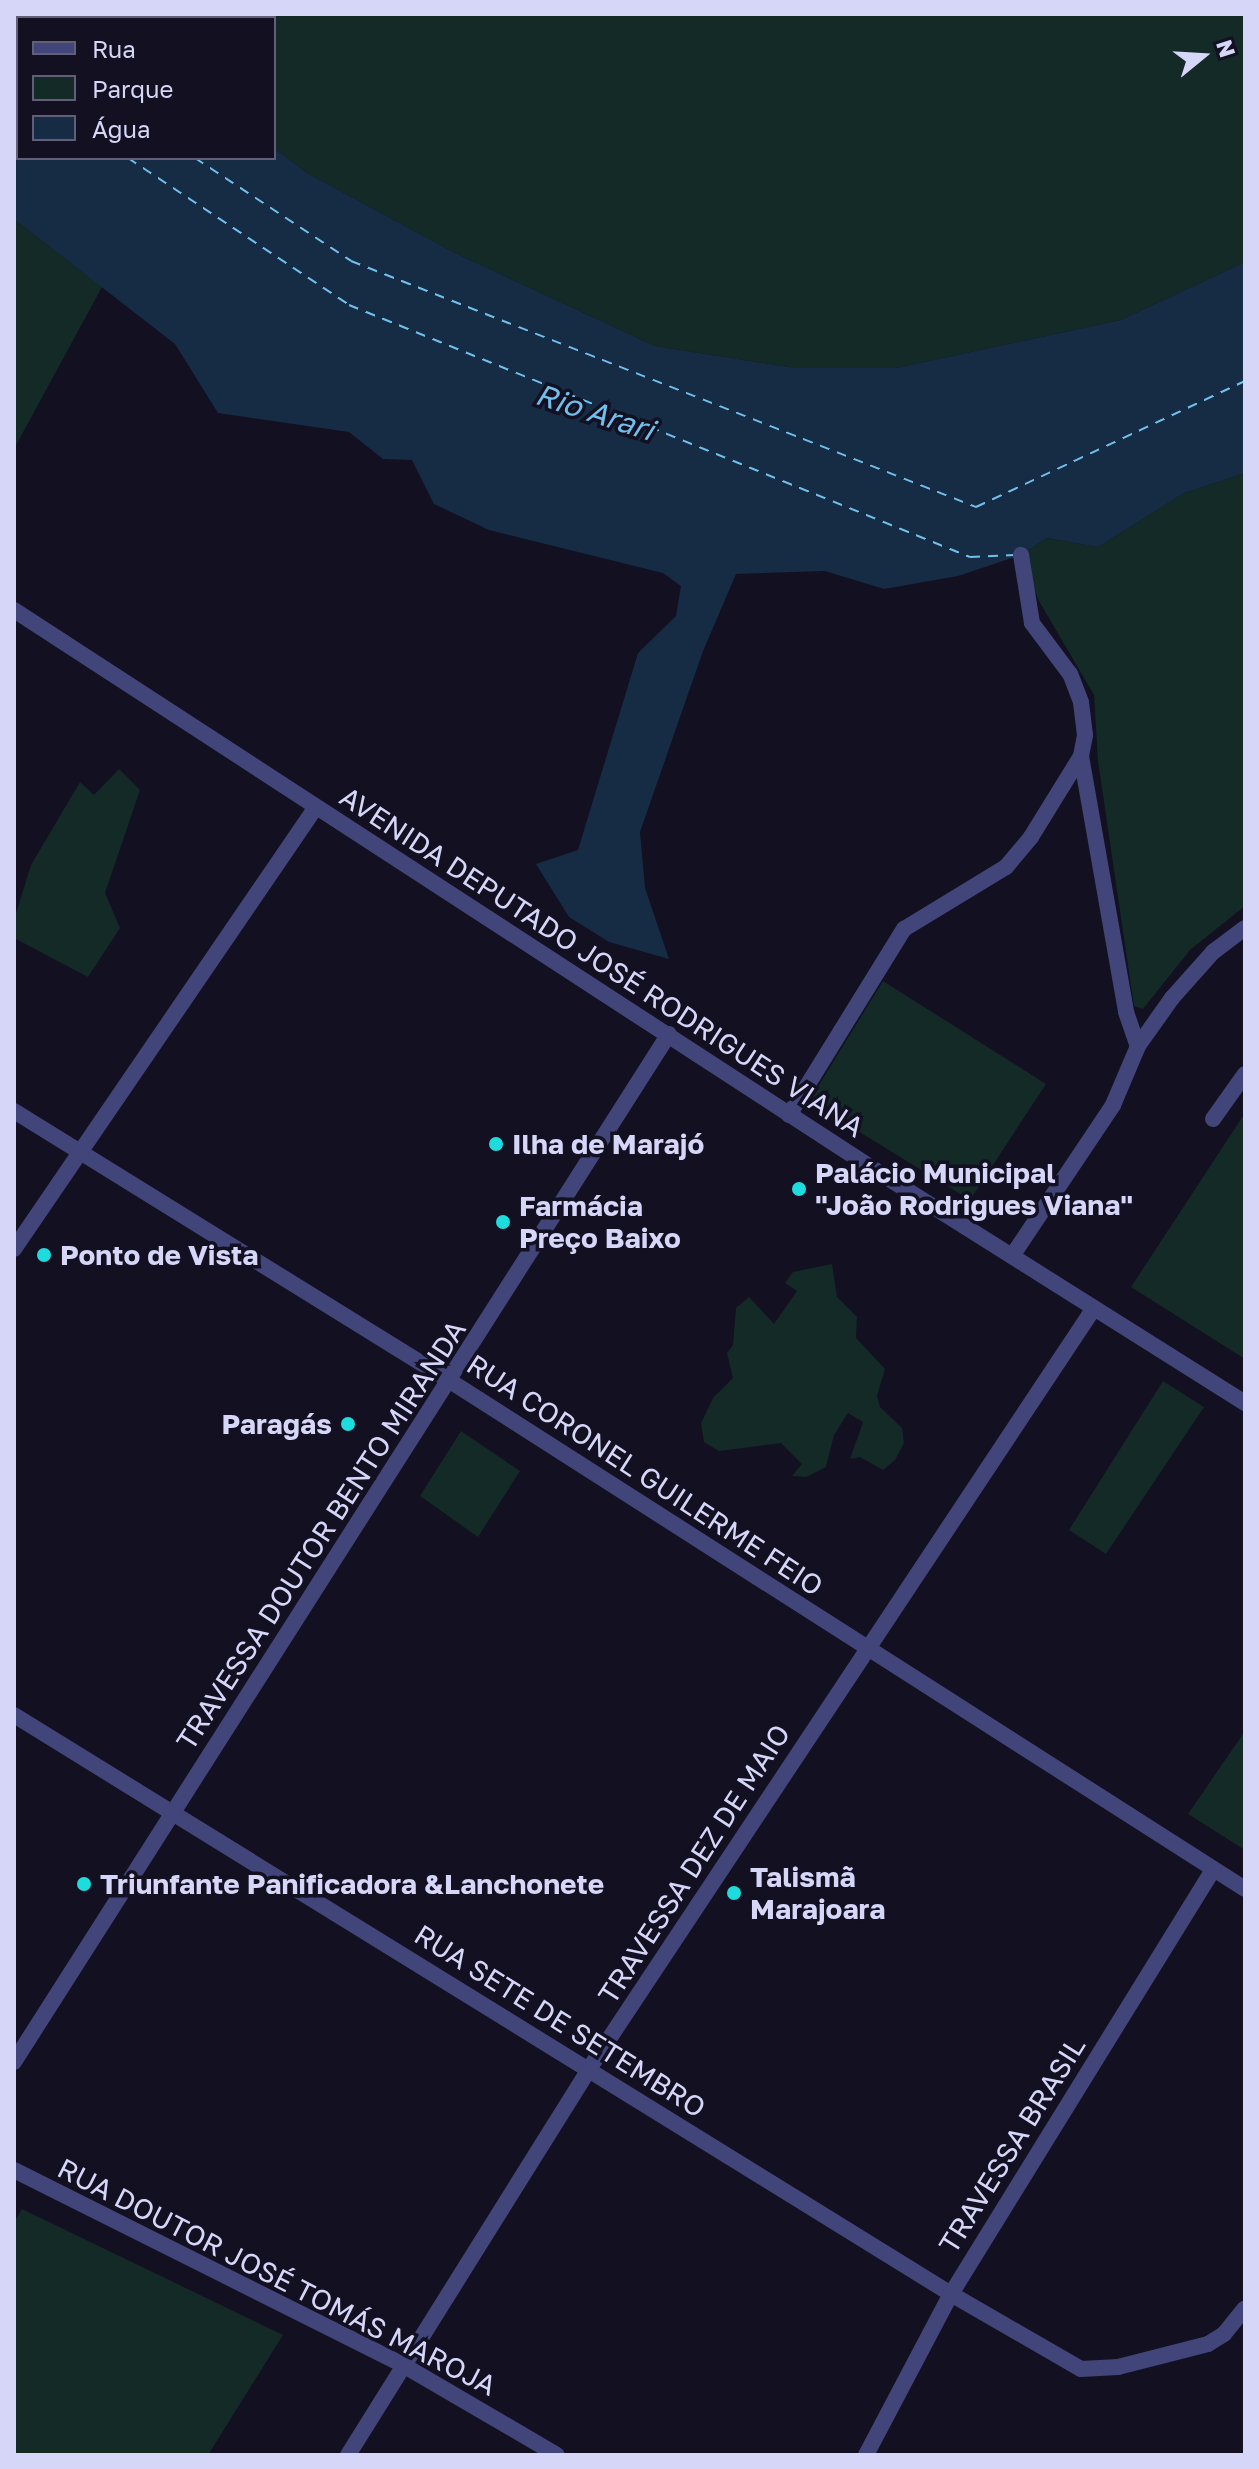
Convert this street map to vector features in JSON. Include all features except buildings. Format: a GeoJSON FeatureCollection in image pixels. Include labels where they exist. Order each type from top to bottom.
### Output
{"type":"FeatureCollection","features":[{"type":"Feature","properties":{"kind":"street"},"geometry":{"type":"LineString","coordinates":[[1021,555],[1032,623],[1070,674],[1081,702],[1085,735],[1081,756],[1126,1012],[1138,1046]]}},
{"type":"Feature","properties":{"kind":"street","name":"AVENIDA DEPUTADO JOSÉ RODRIGUES VIANA"},"geometry":{"type":"LineString","coordinates":[[14,610],[789,1115],[1245,1403]]}},
{"type":"Feature","properties":{"kind":"street"},"geometry":{"type":"LineString","coordinates":[[789,1115],[904,929],[1006,867],[1031,837],[1081,756]]}},
{"type":"Feature","properties":{"kind":"street"},"geometry":{"type":"LineString","coordinates":[[14,1249],[316,807]]}},
{"type":"Feature","properties":{"kind":"street"},"geometry":{"type":"LineString","coordinates":[[1012,1256],[1113,1105],[1138,1046],[1213,952],[1245,928]]}},
{"type":"Feature","properties":{"kind":"street","name":"TRAVESSA DOUTOR BENTO MIRANDA"},"geometry":{"type":"LineString","coordinates":[[14,2062],[669,1034]]}},
{"type":"Feature","properties":{"kind":"street"},"geometry":{"type":"LineString","coordinates":[[1213,1119],[1245,1074]]}},
{"type":"Feature","properties":{"kind":"street","name":"RUA CORONEL GUILERME FEIO"},"geometry":{"type":"LineString","coordinates":[[14,1111],[450,1381],[1245,1889]]}},
{"type":"Feature","properties":{"kind":"street","name":"TRAVESSA DEZ DE MAIO"},"geometry":{"type":"LineString","coordinates":[[348,2455],[589,2069],[1094,1308]]}},
{"type":"Feature","properties":{"kind":"street","name":"RUA SETE DE SETEMBRO"},"geometry":{"type":"LineString","coordinates":[[14,1715],[951,2294],[1081,2369],[1118,2367],[1208,2344],[1224,2334],[1245,2308]]}},
{"type":"Feature","properties":{"kind":"street","name":"TRAVESSA BRASIL"},"geometry":{"type":"LineString","coordinates":[[866,2455],[951,2294],[1213,1869]]}},
{"type":"Feature","properties":{"kind":"street","name":"RUA DOUTOR JOSÉ TOMÁS MAROJA"},"geometry":{"type":"LineString","coordinates":[[14,2170],[403,2365],[557,2455]]}},
{"type":"Feature","properties":{"kind":"green space"},"geometry":{"type":"Polygon","coordinates":[[[117,14],[1245,14],[1245,262],[1121,320],[896,368],[795,368],[655,346],[455,253],[307,173],[276,150],[276,16],[117,14]]]}},
{"type":"Feature","properties":{"kind":"green space"},"geometry":{"type":"Polygon","coordinates":[[[14,219],[102,287],[14,449],[14,219]]]}},
{"type":"Feature","properties":{"kind":"green space"},"geometry":{"type":"Polygon","coordinates":[[[1245,473],[1245,906],[1190,950],[1143,1009],[1134,1006],[1098,761],[1094,695],[1039,601],[1021,555],[1047,538],[1098,547],[1184,493],[1245,473]]]}},
{"type":"Feature","properties":{"kind":"green space"},"geometry":{"type":"Polygon","coordinates":[[[119,769],[140,790],[105,893],[120,928],[88,977],[14,938],[14,920],[31,865],[80,782],[94,795],[119,769]]]}},
{"type":"Feature","properties":{"kind":"green space"},"geometry":{"type":"Polygon","coordinates":[[[883,981],[1046,1084],[970,1200],[809,1101],[883,981]]]}},
{"type":"Feature","properties":{"kind":"green space"},"geometry":{"type":"Polygon","coordinates":[[[1245,1113],[1245,1359],[1131,1287],[1245,1113]]]}},
{"type":"Feature","properties":{"kind":"green space"},"geometry":{"type":"Polygon","coordinates":[[[832,1264],[837,1297],[857,1317],[856,1338],[885,1369],[877,1396],[880,1407],[902,1428],[904,1443],[895,1460],[883,1470],[860,1457],[850,1459],[863,1422],[848,1413],[834,1435],[826,1467],[806,1477],[792,1476],[802,1464],[781,1443],[719,1451],[704,1442],[701,1423],[713,1398],[733,1378],[727,1353],[733,1345],[736,1308],[749,1297],[774,1324],[797,1291],[785,1283],[793,1272],[832,1264]]]}},
{"type":"Feature","properties":{"kind":"green space"},"geometry":{"type":"Polygon","coordinates":[[[1163,1381],[1204,1407],[1106,1554],[1069,1530],[1163,1381]]]}},
{"type":"Feature","properties":{"kind":"green space"},"geometry":{"type":"Polygon","coordinates":[[[461,1431],[520,1471],[478,1537],[420,1496],[461,1431]]]}},
{"type":"Feature","properties":{"kind":"green space"},"geometry":{"type":"Polygon","coordinates":[[[1245,1731],[1245,1850],[1188,1814],[1245,1731]]]}},
{"type":"Feature","properties":{"kind":"green space"},"geometry":{"type":"Polygon","coordinates":[[[22,2209],[283,2335],[208,2455],[14,2455],[14,2222],[22,2209]]]}},
{"type":"Feature","properties":{"kind":"water","name":"Rio Arari"},"geometry":{"type":"Polygon","coordinates":[[[14,14],[62,16],[16,16],[16,160],[276,160],[276,150],[307,173],[455,253],[655,346],[795,368],[896,368],[1121,320],[1245,262],[1245,473],[1184,493],[1098,547],[1047,538],[1021,555],[958,576],[884,589],[825,571],[736,574],[703,651],[640,832],[645,888],[669,959],[609,942],[569,917],[536,864],[578,850],[638,653],[676,616],[681,586],[663,573],[489,530],[434,504],[412,460],[383,459],[349,432],[218,413],[175,344],[14,219],[14,14]]]}},
{"type":"Feature","properties":{"kind":"ferry route"},"geometry":{"type":"LineString","coordinates":[[131,160],[349,305],[970,557],[1015,555]]}},
{"type":"Feature","properties":{"kind":"ferry route"},"geometry":{"type":"LineString","coordinates":[[198,160],[351,261],[976,507],[1245,381]]}},
{"type":"Feature","properties":{"kind":"place","name":"Ilha de Marajó"},"geometry":{"type":"Point","coordinates":[496,1144]}},
{"type":"Feature","properties":{"kind":"place","name":"Palácio Municipal \"João Rodrigues Viana\""},"geometry":{"type":"Point","coordinates":[799,1189]}},
{"type":"Feature","properties":{"kind":"place","name":"Farmácia Preço Baixo"},"geometry":{"type":"Point","coordinates":[503,1222]}},
{"type":"Feature","properties":{"kind":"place","name":"Ponto de Vista"},"geometry":{"type":"Point","coordinates":[44,1255]}},
{"type":"Feature","properties":{"kind":"place","name":"Paragás"},"geometry":{"type":"Point","coordinates":[348,1424]}},
{"type":"Feature","properties":{"kind":"place","name":"Triunfante Panificadora &Lanchonete"},"geometry":{"type":"Point","coordinates":[84,1884]}},
{"type":"Feature","properties":{"kind":"place","name":"Talismã Marajoara"},"geometry":{"type":"Point","coordinates":[734,1893]}}]}
